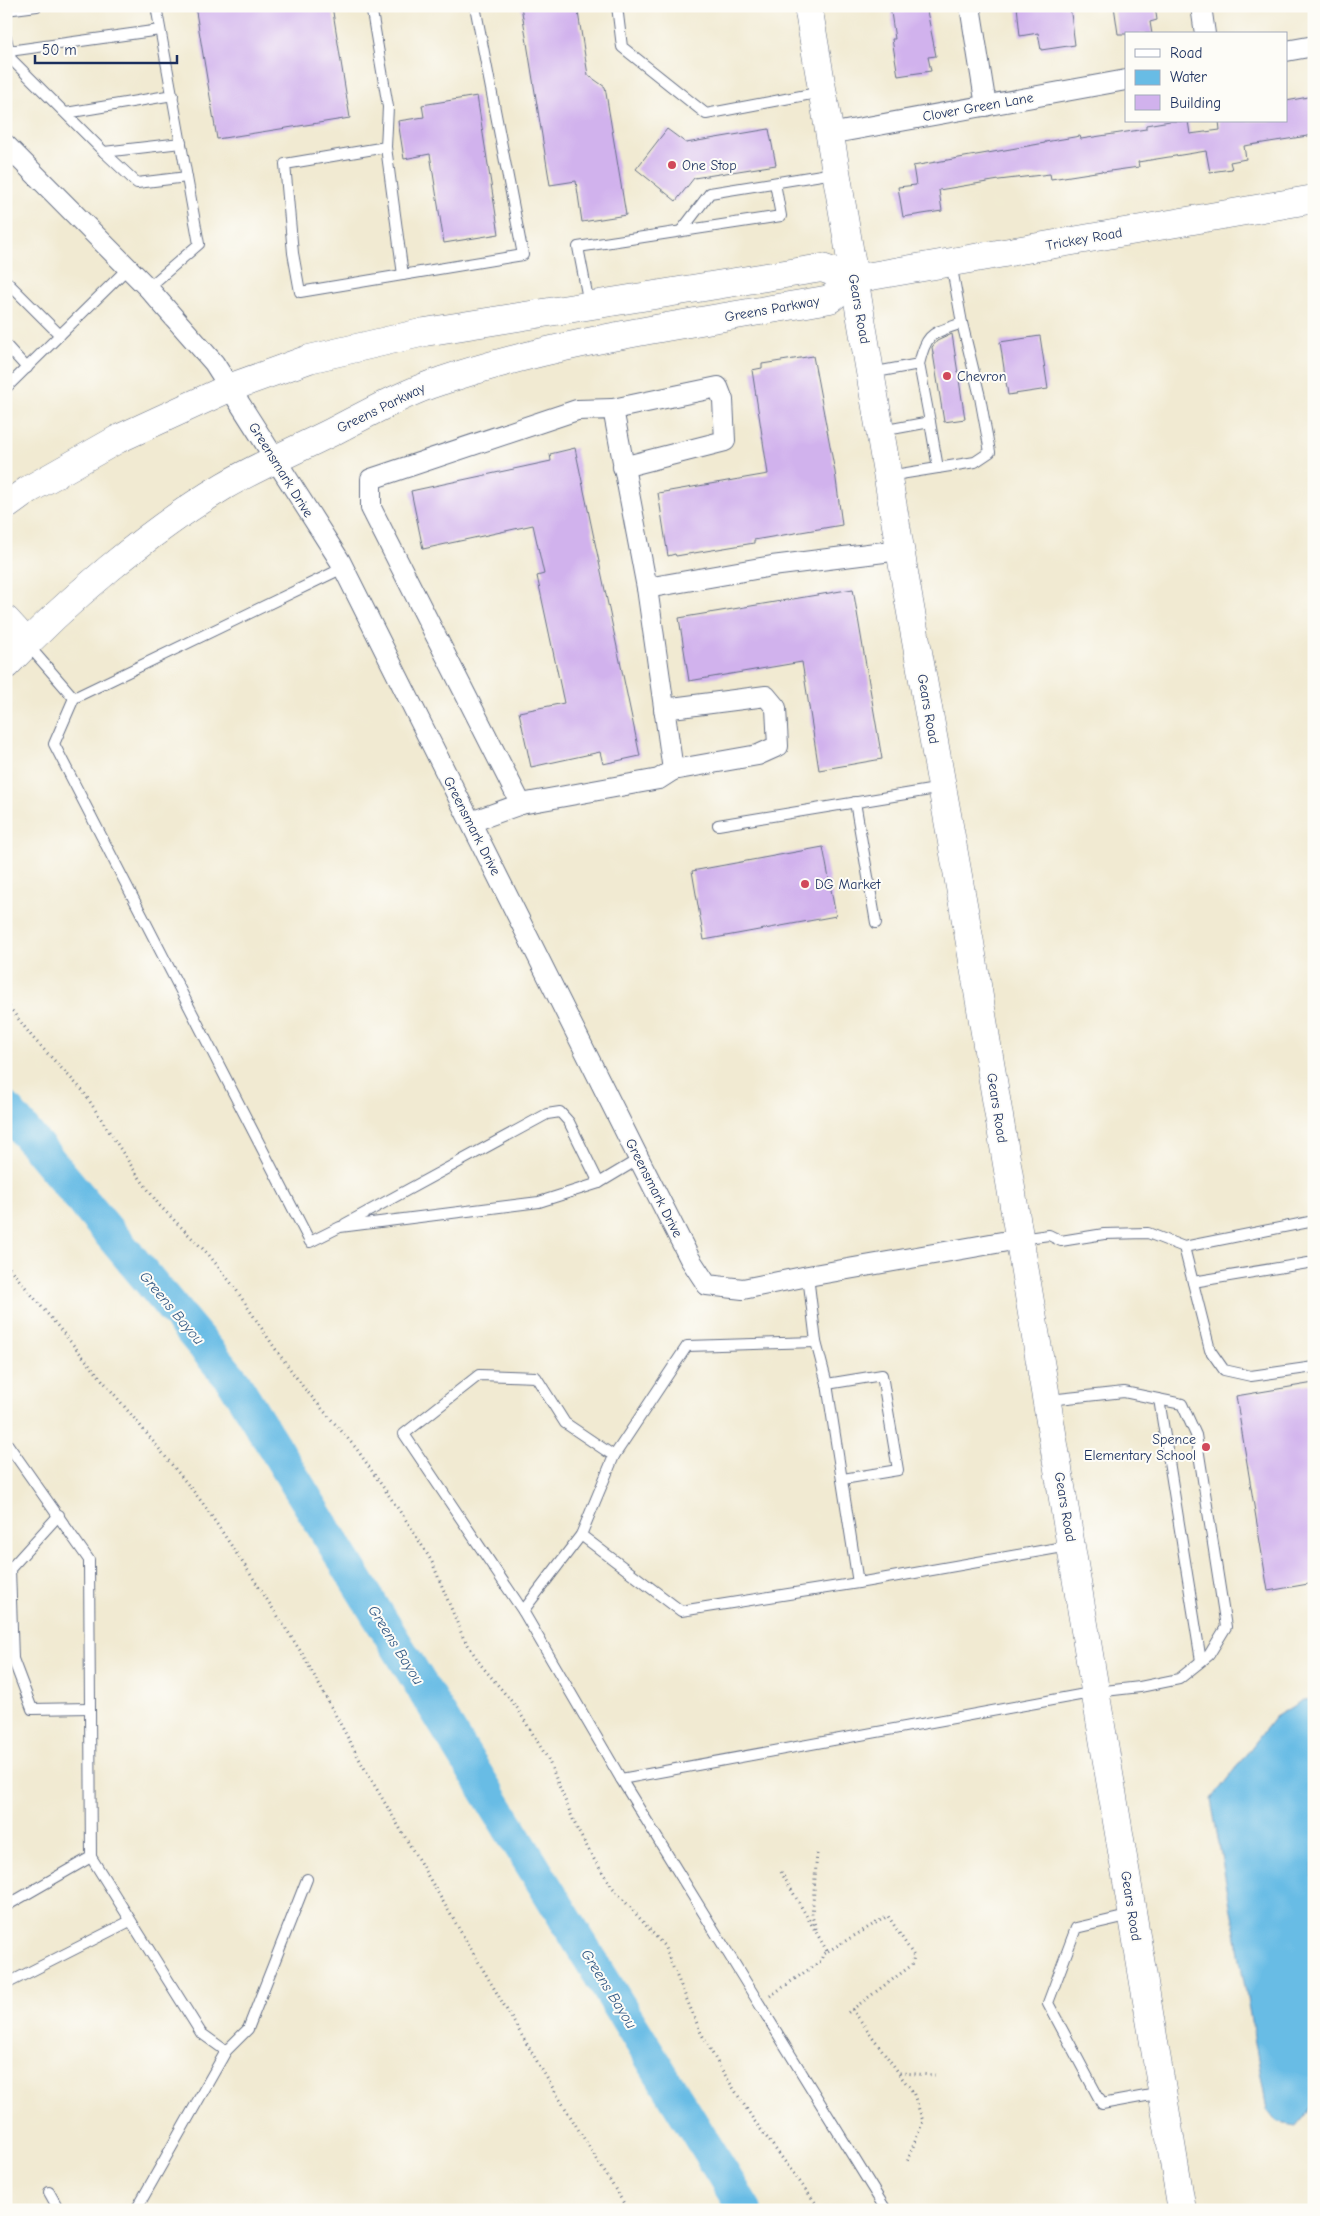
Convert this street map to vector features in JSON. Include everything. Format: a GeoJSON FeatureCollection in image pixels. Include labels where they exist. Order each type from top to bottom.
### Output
{"type":"FeatureCollection","features":[{"type":"Feature","properties":{"kind":"street","name":"Gears Road"},"geometry":{"type":"LineString","coordinates":[[808,6],[835,173],[1096,1692],[1182,2210]]}},
{"type":"Feature","properties":{"kind":"street"},"geometry":{"type":"LineString","coordinates":[[970,6],[986,106]]}},
{"type":"Feature","properties":{"kind":"street"},"geometry":{"type":"LineString","coordinates":[[1201,6],[1205,32]]}},
{"type":"Feature","properties":{"kind":"street"},"geometry":{"type":"LineString","coordinates":[[1288,51],[1314,46]]}},
{"type":"Feature","properties":{"kind":"street","name":"Clover Green Lane"},"geometry":{"type":"LineString","coordinates":[[829,134],[1125,80]]}},
{"type":"Feature","properties":{"kind":"street","name":"Greensmark Drive"},"geometry":{"type":"LineString","coordinates":[[6,145],[148,288],[214,363],[343,568],[639,1159],[690,1259],[707,1285],[744,1289],[808,1276],[1019,1240]]}},
{"type":"Feature","properties":{"kind":"street","name":"Trickey Road"},"geometry":{"type":"LineString","coordinates":[[854,279],[1314,199]]}},
{"type":"Feature","properties":{"kind":"street"},"geometry":{"type":"LineString","coordinates":[[6,506],[28,490],[118,439],[229,388],[309,359],[425,332],[822,268],[854,279]]}},
{"type":"Feature","properties":{"kind":"street","name":"Greens Parkway"},"geometry":{"type":"LineString","coordinates":[[6,665],[27,643],[101,577],[171,521],[225,486],[438,381],[512,359],[595,341],[830,299],[854,279]]}},
{"type":"Feature","properties":{"kind":"street"},"geometry":{"type":"LineString","coordinates":[[589,306],[595,341]]}},
{"type":"Feature","properties":{"kind":"street"},"geometry":{"type":"LineString","coordinates":[[521,804],[371,508],[371,479],[577,410],[613,409],[718,387],[723,400],[725,441],[624,467]]}},
{"type":"Feature","properties":{"kind":"street"},"geometry":{"type":"LineString","coordinates":[[613,409],[646,588],[672,770]]}},
{"type":"Feature","properties":{"kind":"street"},"geometry":{"type":"LineString","coordinates":[[646,588],[772,566],[900,550]]}},
{"type":"Feature","properties":{"kind":"street"},"geometry":{"type":"LineString","coordinates":[[6,620],[27,643]]}},
{"type":"Feature","properties":{"kind":"street"},"geometry":{"type":"LineString","coordinates":[[471,822],[521,804],[659,779],[672,770],[758,755],[778,746],[776,708],[766,696],[664,709]]}},
{"type":"Feature","properties":{"kind":"lane"},"geometry":{"type":"LineString","coordinates":[[6,10],[37,6]]}},
{"type":"Feature","properties":{"kind":"lane"},"geometry":{"type":"LineString","coordinates":[[148,288],[199,244],[156,6]]}},
{"type":"Feature","properties":{"kind":"lane"},"geometry":{"type":"LineString","coordinates":[[371,6],[388,107],[386,147],[403,275]]}},
{"type":"Feature","properties":{"kind":"lane"},"geometry":{"type":"LineString","coordinates":[[386,147],[285,164],[293,252],[300,292],[523,255],[475,6]]}},
{"type":"Feature","properties":{"kind":"lane"},"geometry":{"type":"LineString","coordinates":[[617,6],[622,47],[706,114],[822,92]]}},
{"type":"Feature","properties":{"kind":"lane"},"geometry":{"type":"LineString","coordinates":[[9,51],[160,30]]}},
{"type":"Feature","properties":{"kind":"lane"},"geometry":{"type":"LineString","coordinates":[[6,38],[11,59],[137,183],[187,177]]}},
{"type":"Feature","properties":{"kind":"lane"},"geometry":{"type":"LineString","coordinates":[[66,113],[173,95]]}},
{"type":"Feature","properties":{"kind":"lane"},"geometry":{"type":"LineString","coordinates":[[104,152],[181,143]]}},
{"type":"Feature","properties":{"kind":"lane"},"geometry":{"type":"LineString","coordinates":[[680,231],[710,193],[835,173]]}},
{"type":"Feature","properties":{"kind":"lane"},"geometry":{"type":"LineString","coordinates":[[589,306],[578,247],[781,216],[775,184]]}},
{"type":"Feature","properties":{"kind":"lane"},"geometry":{"type":"LineString","coordinates":[[887,476],[975,462],[990,452],[951,262]]}},
{"type":"Feature","properties":{"kind":"lane"},"geometry":{"type":"LineString","coordinates":[[6,388],[128,268]]}},
{"type":"Feature","properties":{"kind":"lane"},"geometry":{"type":"LineString","coordinates":[[6,281],[60,335]]}},
{"type":"Feature","properties":{"kind":"lane"},"geometry":{"type":"LineString","coordinates":[[938,468],[919,364],[924,344],[931,334],[962,322]]}},
{"type":"Feature","properties":{"kind":"lane"},"geometry":{"type":"LineString","coordinates":[[6,345],[27,368]]}},
{"type":"Feature","properties":{"kind":"lane"},"geometry":{"type":"LineString","coordinates":[[870,373],[919,364]]}},
{"type":"Feature","properties":{"kind":"lane"},"geometry":{"type":"LineString","coordinates":[[880,431],[930,422]]}},
{"type":"Feature","properties":{"kind":"lane"},"geometry":{"type":"LineString","coordinates":[[343,568],[74,698],[54,744],[310,1242],[547,1114],[560,1112],[569,1122],[599,1183]]}},
{"type":"Feature","properties":{"kind":"lane"},"geometry":{"type":"LineString","coordinates":[[27,643],[74,698]]}},
{"type":"Feature","properties":{"kind":"lane"},"geometry":{"type":"LineString","coordinates":[[718,825],[942,788]]}},
{"type":"Feature","properties":{"kind":"lane"},"geometry":{"type":"LineString","coordinates":[[855,802],[876,923]]}},
{"type":"Feature","properties":{"kind":"lane"},"geometry":{"type":"LineString","coordinates":[[340,1227],[539,1202],[599,1183],[639,1159]]}},
{"type":"Feature","properties":{"kind":"lane"},"geometry":{"type":"LineString","coordinates":[[1019,1240],[1048,1235],[1061,1241],[1104,1234],[1148,1232],[1184,1247],[1314,1221]]}},
{"type":"Feature","properties":{"kind":"lane"},"geometry":{"type":"LineString","coordinates":[[1184,1247],[1210,1350],[1224,1370],[1251,1376],[1314,1367]]}},
{"type":"Feature","properties":{"kind":"lane"},"geometry":{"type":"LineString","coordinates":[[1193,1282],[1314,1262]]}},
{"type":"Feature","properties":{"kind":"lane"},"geometry":{"type":"LineString","coordinates":[[808,1276],[816,1342],[827,1384],[858,1583]]}},
{"type":"Feature","properties":{"kind":"lane"},"geometry":{"type":"LineString","coordinates":[[523,1610],[581,1535],[614,1456],[687,1346],[816,1342]]}},
{"type":"Feature","properties":{"kind":"lane"},"geometry":{"type":"LineString","coordinates":[[614,1456],[565,1423],[536,1377],[479,1374],[404,1434],[523,1610],[621,1779],[886,2210]]}},
{"type":"Feature","properties":{"kind":"lane"},"geometry":{"type":"LineString","coordinates":[[827,1384],[882,1375],[898,1470],[843,1479]]}},
{"type":"Feature","properties":{"kind":"lane"},"geometry":{"type":"LineString","coordinates":[[621,1779],[1096,1692],[1140,1687],[1179,1679],[1209,1655],[1226,1626],[1196,1435],[1182,1404],[1124,1392],[1046,1400]]}},
{"type":"Feature","properties":{"kind":"lane"},"geometry":{"type":"LineString","coordinates":[[1159,1399],[1201,1661]]}},
{"type":"Feature","properties":{"kind":"lane"},"geometry":{"type":"LineString","coordinates":[[6,1442],[89,1560],[91,1857],[201,2033],[226,2051]]}},
{"type":"Feature","properties":{"kind":"lane"},"geometry":{"type":"LineString","coordinates":[[59,1515],[10,1569],[13,1659],[32,1710],[90,1708]]}},
{"type":"Feature","properties":{"kind":"lane"},"geometry":{"type":"LineString","coordinates":[[581,1535],[681,1611],[1071,1546]]}},
{"type":"Feature","properties":{"kind":"lane"},"geometry":{"type":"LineString","coordinates":[[6,1906],[91,1857]]}},
{"type":"Feature","properties":{"kind":"lane"},"geometry":{"type":"LineString","coordinates":[[136,2210],[226,2051],[248,2029],[307,1879]]}},
{"type":"Feature","properties":{"kind":"lane"},"geometry":{"type":"LineString","coordinates":[[1132,1915],[1076,1928],[1048,2002],[1102,2104],[1162,2093]]}},
{"type":"Feature","properties":{"kind":"lane"},"geometry":{"type":"LineString","coordinates":[[6,1984],[130,1921]]}},
{"type":"Feature","properties":{"kind":"lane"},"geometry":{"type":"LineString","coordinates":[[49,2192],[59,2210]]}},
{"type":"Feature","properties":{"kind":"path"},"geometry":{"type":"LineString","coordinates":[[6,1003],[33,1038],[82,1091],[132,1168],[159,1205],[209,1255],[235,1288],[304,1388],[356,1448],[405,1518],[432,1562],[463,1637],[481,1665],[517,1708],[544,1752],[578,1829],[596,1861],[613,1888],[664,1946],[701,2033],[720,2067],[753,2119],[821,2210]]}},
{"type":"Feature","properties":{"kind":"path"},"geometry":{"type":"LineString","coordinates":[[6,1264],[184,1480],[252,1575],[303,1655],[362,1764],[546,2076],[628,2210]]}},
{"type":"Feature","properties":{"kind":"path"},"geometry":{"type":"LineString","coordinates":[[816,1932],[812,1916],[817,1853]]}},
{"type":"Feature","properties":{"kind":"path"},"geometry":{"type":"LineString","coordinates":[[781,1872],[828,1951]]}},
{"type":"Feature","properties":{"kind":"path"},"geometry":{"type":"LineString","coordinates":[[760,2004],[821,1960],[823,1954],[888,1916],[914,1956],[912,1965],[846,2014]]}},
{"type":"Feature","properties":{"kind":"path"},"geometry":{"type":"LineString","coordinates":[[852,2009],[913,2092],[923,2121],[907,2162]]}},
{"type":"Feature","properties":{"kind":"path"},"geometry":{"type":"LineString","coordinates":[[899,2073],[935,2075]]}},
{"type":"Feature","properties":{"kind":"water"},"geometry":{"type":"Polygon","coordinates":[[[1314,1699],[1314,2105],[1297,2126],[1278,2123],[1267,2109],[1211,1800],[1275,1717],[1303,1700],[1314,1699]]]}},
{"type":"Feature","properties":{"kind":"building"},"geometry":{"type":"Polygon","coordinates":[[[195,6],[332,6],[350,118],[217,139],[195,6]]]}},
{"type":"Feature","properties":{"kind":"building"},"geometry":{"type":"Polygon","coordinates":[[[521,6],[577,6],[588,75],[605,87],[626,215],[582,222],[576,181],[550,185],[521,6]]]}},
{"type":"Feature","properties":{"kind":"building"},"geometry":{"type":"Polygon","coordinates":[[[890,6],[926,6],[936,56],[928,57],[931,71],[898,76],[892,39],[895,39],[890,6]]]}},
{"type":"Feature","properties":{"kind":"building"},"geometry":{"type":"Polygon","coordinates":[[[1017,6],[1070,6],[1075,45],[1041,50],[1038,33],[1020,36],[1017,6]]]}},
{"type":"Feature","properties":{"kind":"building"},"geometry":{"type":"Polygon","coordinates":[[[1114,6],[1155,6],[1157,20],[1150,22],[1152,32],[1125,32],[1125,34],[1118,34],[1114,6]]]}},
{"type":"Feature","properties":{"kind":"building"},"geometry":{"type":"Polygon","coordinates":[[[477,96],[499,234],[444,243],[430,154],[404,159],[398,121],[424,117],[422,105],[477,96]]]}},
{"type":"Feature","properties":{"kind":"building"},"geometry":{"type":"Polygon","coordinates":[[[1314,96],[1314,135],[1244,146],[1246,159],[1230,162],[1232,169],[1210,172],[1206,151],[1138,162],[1139,167],[1051,179],[1050,174],[999,180],[939,190],[942,211],[903,217],[898,187],[916,185],[913,166],[1080,136],[1081,139],[1146,129],[1146,125],[1164,122],[1188,122],[1190,134],[1220,130],[1219,122],[1288,122],[1288,101],[1314,96]]]}},
{"type":"Feature","properties":{"kind":"building"},"geometry":{"type":"Polygon","coordinates":[[[667,129],[686,143],[769,129],[776,165],[694,178],[676,201],[636,169],[667,129]]]}},
{"type":"Feature","properties":{"kind":"building"},"geometry":{"type":"Polygon","coordinates":[[[952,334],[965,419],[944,422],[932,347],[937,341],[952,334]]]}},
{"type":"Feature","properties":{"kind":"building"},"geometry":{"type":"Polygon","coordinates":[[[1040,336],[1048,389],[1008,395],[1000,342],[1040,336]]]}},
{"type":"Feature","properties":{"kind":"building"},"geometry":{"type":"Polygon","coordinates":[[[813,356],[835,472],[842,525],[754,540],[754,543],[668,556],[658,493],[768,474],[752,370],[762,368],[762,364],[813,356]]]}},
{"type":"Feature","properties":{"kind":"building"},"geometry":{"type":"Polygon","coordinates":[[[575,448],[640,756],[603,764],[600,752],[531,767],[519,712],[564,703],[537,576],[544,574],[533,525],[423,549],[411,491],[551,461],[550,454],[575,448]]]}},
{"type":"Feature","properties":{"kind":"building"},"geometry":{"type":"Polygon","coordinates":[[[853,589],[882,759],[819,770],[802,662],[689,681],[679,618],[853,589]]]}},
{"type":"Feature","properties":{"kind":"building"},"geometry":{"type":"Polygon","coordinates":[[[823,847],[836,916],[704,940],[692,871],[823,847]]]}},
{"type":"Feature","properties":{"kind":"building"},"geometry":{"type":"Polygon","coordinates":[[[1314,1383],[1314,1583],[1268,1591],[1236,1396],[1314,1383]]]}},
{"type":"Feature","properties":{"kind":"waterway","name":"Greens Bayou"},"geometry":{"type":"LineString","coordinates":[[6,1109],[234,1382],[745,2210]]}},
{"type":"Feature","properties":{"kind":"place","name":"One Stop"},"geometry":{"type":"Point","coordinates":[672,165]}},
{"type":"Feature","properties":{"kind":"place","name":"Chevron"},"geometry":{"type":"Point","coordinates":[947,376]}},
{"type":"Feature","properties":{"kind":"place","name":"DG Market"},"geometry":{"type":"Point","coordinates":[805,884]}},
{"type":"Feature","properties":{"kind":"place","name":"Spence Elementary School"},"geometry":{"type":"Point","coordinates":[1206,1447]}}]}
